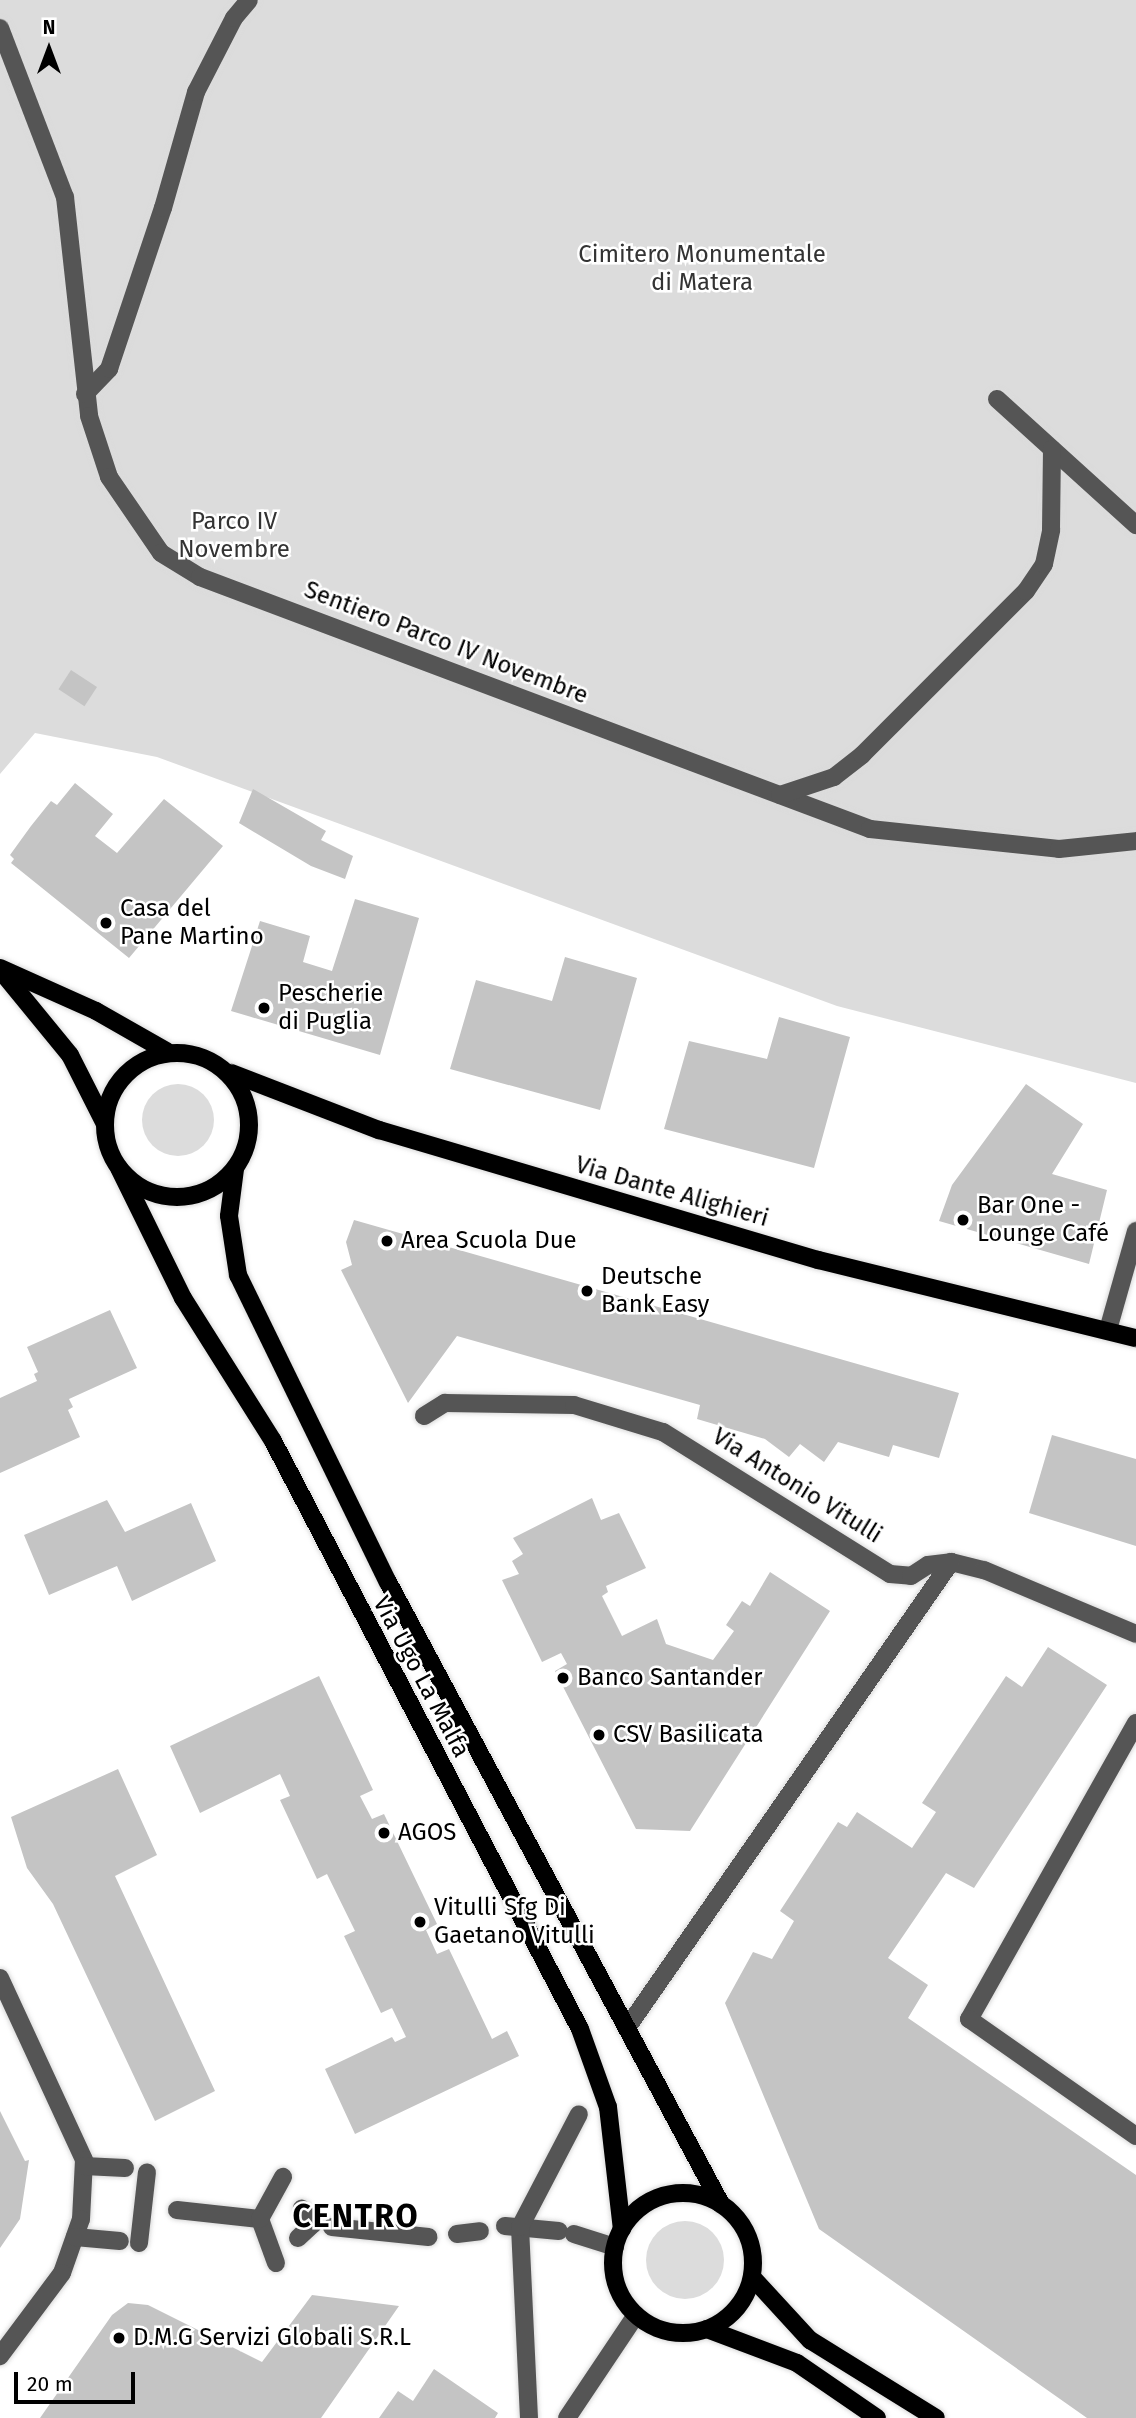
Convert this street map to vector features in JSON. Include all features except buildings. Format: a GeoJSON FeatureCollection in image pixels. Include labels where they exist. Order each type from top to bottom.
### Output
{"type":"FeatureCollection","features":[{"type":"Feature","properties":{"kind":"main road"},"geometry":{"type":"LineString","coordinates":[[0,969],[96,1011],[166,1051],[231,1073],[250,1110],[248,1144],[235,1169],[209,1190],[185,1196],[160,1195],[137,1185],[119,1168],[108,1146],[104,1122],[70,1055],[0,969]]}},
{"type":"Feature","properties":{"kind":"main road"},"geometry":{"type":"LineString","coordinates":[[104,1122],[109,1098],[122,1076],[142,1060],[166,1051]]}},
{"type":"Feature","properties":{"kind":"main road","name":"Via Dante Alighieri"},"geometry":{"type":"LineString","coordinates":[[231,1073],[379,1130],[818,1260],[1136,1338]]}},
{"type":"Feature","properties":{"kind":"main road","name":"Via Ugo La Malfa"},"geometry":{"type":"LineString","coordinates":[[119,1168],[183,1298],[273,1441],[580,2029],[608,2108],[622,2229]]}},
{"type":"Feature","properties":{"kind":"main road","name":"Via Ugo La Malfa"},"geometry":{"type":"LineString","coordinates":[[235,1169],[229,1216],[238,1275],[388,1583],[629,2025],[720,2204]]}},
{"type":"Feature","properties":{"kind":"main road"},"geometry":{"type":"LineString","coordinates":[[677,2193],[700,2195],[720,2204],[744,2228],[751,2243],[752,2277],[743,2299],[728,2318],[707,2329],[682,2333],[657,2328],[636,2315],[616,2284],[615,2247],[622,2229],[636,2211],[655,2199],[677,2193]]}},
{"type":"Feature","properties":{"kind":"main road"},"geometry":{"type":"LineString","coordinates":[[752,2277],[810,2340],[936,2418]]}},
{"type":"Feature","properties":{"kind":"main road"},"geometry":{"type":"LineString","coordinates":[[707,2329],[797,2363],[877,2418]]}},
{"type":"Feature","properties":{"kind":"street"},"geometry":{"type":"LineString","coordinates":[[85,394],[109,369],[163,208],[196,92],[234,18],[249,0]]}},
{"type":"Feature","properties":{"kind":"street","name":"Sentiero Parco IV Novembre"},"geometry":{"type":"LineString","coordinates":[[0,28],[65,197],[85,394],[109,477],[161,552],[200,577],[870,829],[1059,849],[1104,848],[1136,841]]}},
{"type":"Feature","properties":{"kind":"street"},"geometry":{"type":"LineString","coordinates":[[996,399],[1136,525]]}},
{"type":"Feature","properties":{"kind":"street"},"geometry":{"type":"LineString","coordinates":[[780,795],[834,777],[862,755],[1026,591],[1044,564],[1051,530],[1052,449]]}},
{"type":"Feature","properties":{"kind":"street"},"geometry":{"type":"LineString","coordinates":[[1108,1330],[1136,1231]]}},
{"type":"Feature","properties":{"kind":"street","name":"Via Antonio Vitulli"},"geometry":{"type":"LineString","coordinates":[[424,1416],[444,1403],[574,1405],[663,1432],[890,1574],[911,1576],[928,1565],[951,1562],[984,1570],[1136,1634]]}},
{"type":"Feature","properties":{"kind":"street"},"geometry":{"type":"LineString","coordinates":[[629,2025],[951,1562]]}},
{"type":"Feature","properties":{"kind":"street"},"geometry":{"type":"LineString","coordinates":[[1136,1723],[968,2019],[1136,2136]]}},
{"type":"Feature","properties":{"kind":"street"},"geometry":{"type":"LineString","coordinates":[[0,1978],[84,2166],[81,2219],[62,2273],[0,2356]]}},
{"type":"Feature","properties":{"kind":"street"},"geometry":{"type":"LineString","coordinates":[[529,2418],[512,2227],[579,2114]]}},
{"type":"Feature","properties":{"kind":"street"},"geometry":{"type":"LineString","coordinates":[[84,2166],[125,2168]]}},
{"type":"Feature","properties":{"kind":"street"},"geometry":{"type":"LineString","coordinates":[[139,2243],[147,2172]]}},
{"type":"Feature","properties":{"kind":"street"},"geometry":{"type":"LineString","coordinates":[[276,2263],[260,2219],[283,2177]]}},
{"type":"Feature","properties":{"kind":"street"},"geometry":{"type":"LineString","coordinates":[[298,2238],[313,2224],[302,2209]]}},
{"type":"Feature","properties":{"kind":"street"},"geometry":{"type":"LineString","coordinates":[[177,2210],[260,2219]]}},
{"type":"Feature","properties":{"kind":"street"},"geometry":{"type":"LineString","coordinates":[[332,2227],[428,2236]]}},
{"type":"Feature","properties":{"kind":"street"},"geometry":{"type":"LineString","coordinates":[[512,2227],[566,2233],[615,2247]]}},
{"type":"Feature","properties":{"kind":"street"},"geometry":{"type":"LineString","coordinates":[[457,2234],[480,2231]]}},
{"type":"Feature","properties":{"kind":"street"},"geometry":{"type":"LineString","coordinates":[[75,2236],[120,2241]]}},
{"type":"Feature","properties":{"kind":"street"},"geometry":{"type":"LineString","coordinates":[[567,2418],[636,2315]]}},
{"type":"Feature","properties":{"kind":"green space","name":"Parco IV Novembre"},"geometry":{"type":"Polygon","coordinates":[[[0,0],[1136,0],[1136,1083],[837,1006],[157,757],[35,733],[0,774],[0,0]]]}},
{"type":"Feature","properties":{"kind":"green space"},"geometry":{"type":"Polygon","coordinates":[[[171,1084],[185,1084],[204,1094],[214,1113],[214,1127],[204,1146],[185,1156],[171,1156],[152,1146],[142,1127],[142,1113],[152,1094],[171,1084]]]}},
{"type":"Feature","properties":{"kind":"green space"},"geometry":{"type":"Polygon","coordinates":[[[685,2221],[700,2224],[713,2232],[721,2245],[724,2260],[721,2275],[713,2288],[700,2296],[685,2299],[670,2296],[657,2288],[649,2275],[646,2260],[649,2245],[657,2232],[670,2224],[685,2221]]]}},
{"type":"Feature","properties":{"kind":"place","name":"Casa del Pane Martino"},"geometry":{"type":"Point","coordinates":[106,923]}},
{"type":"Feature","properties":{"kind":"place","name":"Pescherie di Puglia"},"geometry":{"type":"Point","coordinates":[264,1008]}},
{"type":"Feature","properties":{"kind":"place","name":"Bar One - Lounge Café"},"geometry":{"type":"Point","coordinates":[963,1220]}},
{"type":"Feature","properties":{"kind":"place","name":"Area Scuola Due"},"geometry":{"type":"Point","coordinates":[387,1241]}},
{"type":"Feature","properties":{"kind":"place","name":"Deutsche Bank Easy"},"geometry":{"type":"Point","coordinates":[587,1291]}},
{"type":"Feature","properties":{"kind":"place","name":"Banco Santander"},"geometry":{"type":"Point","coordinates":[563,1678]}},
{"type":"Feature","properties":{"kind":"place","name":"CSV Basilicata"},"geometry":{"type":"Point","coordinates":[599,1735]}},
{"type":"Feature","properties":{"kind":"place","name":"AGOS"},"geometry":{"type":"Point","coordinates":[384,1833]}},
{"type":"Feature","properties":{"kind":"place","name":"Vitulli Sfg Di Gaetano Vitulli"},"geometry":{"type":"Point","coordinates":[420,1922]}},
{"type":"Feature","properties":{"kind":"place","name":"D.M.G Servizi Globali S.R.L"},"geometry":{"type":"Point","coordinates":[119,2338]}},
{"type":"Feature","properties":{"kind":"district","name":"CENTRO"},"geometry":{"type":"Point","coordinates":[356,2216]}},
{"type":"Feature","properties":{"kind":"park label","name":"Cimitero Monumentale di Matera"},"geometry":{"type":"Point","coordinates":[702,269]}}]}
